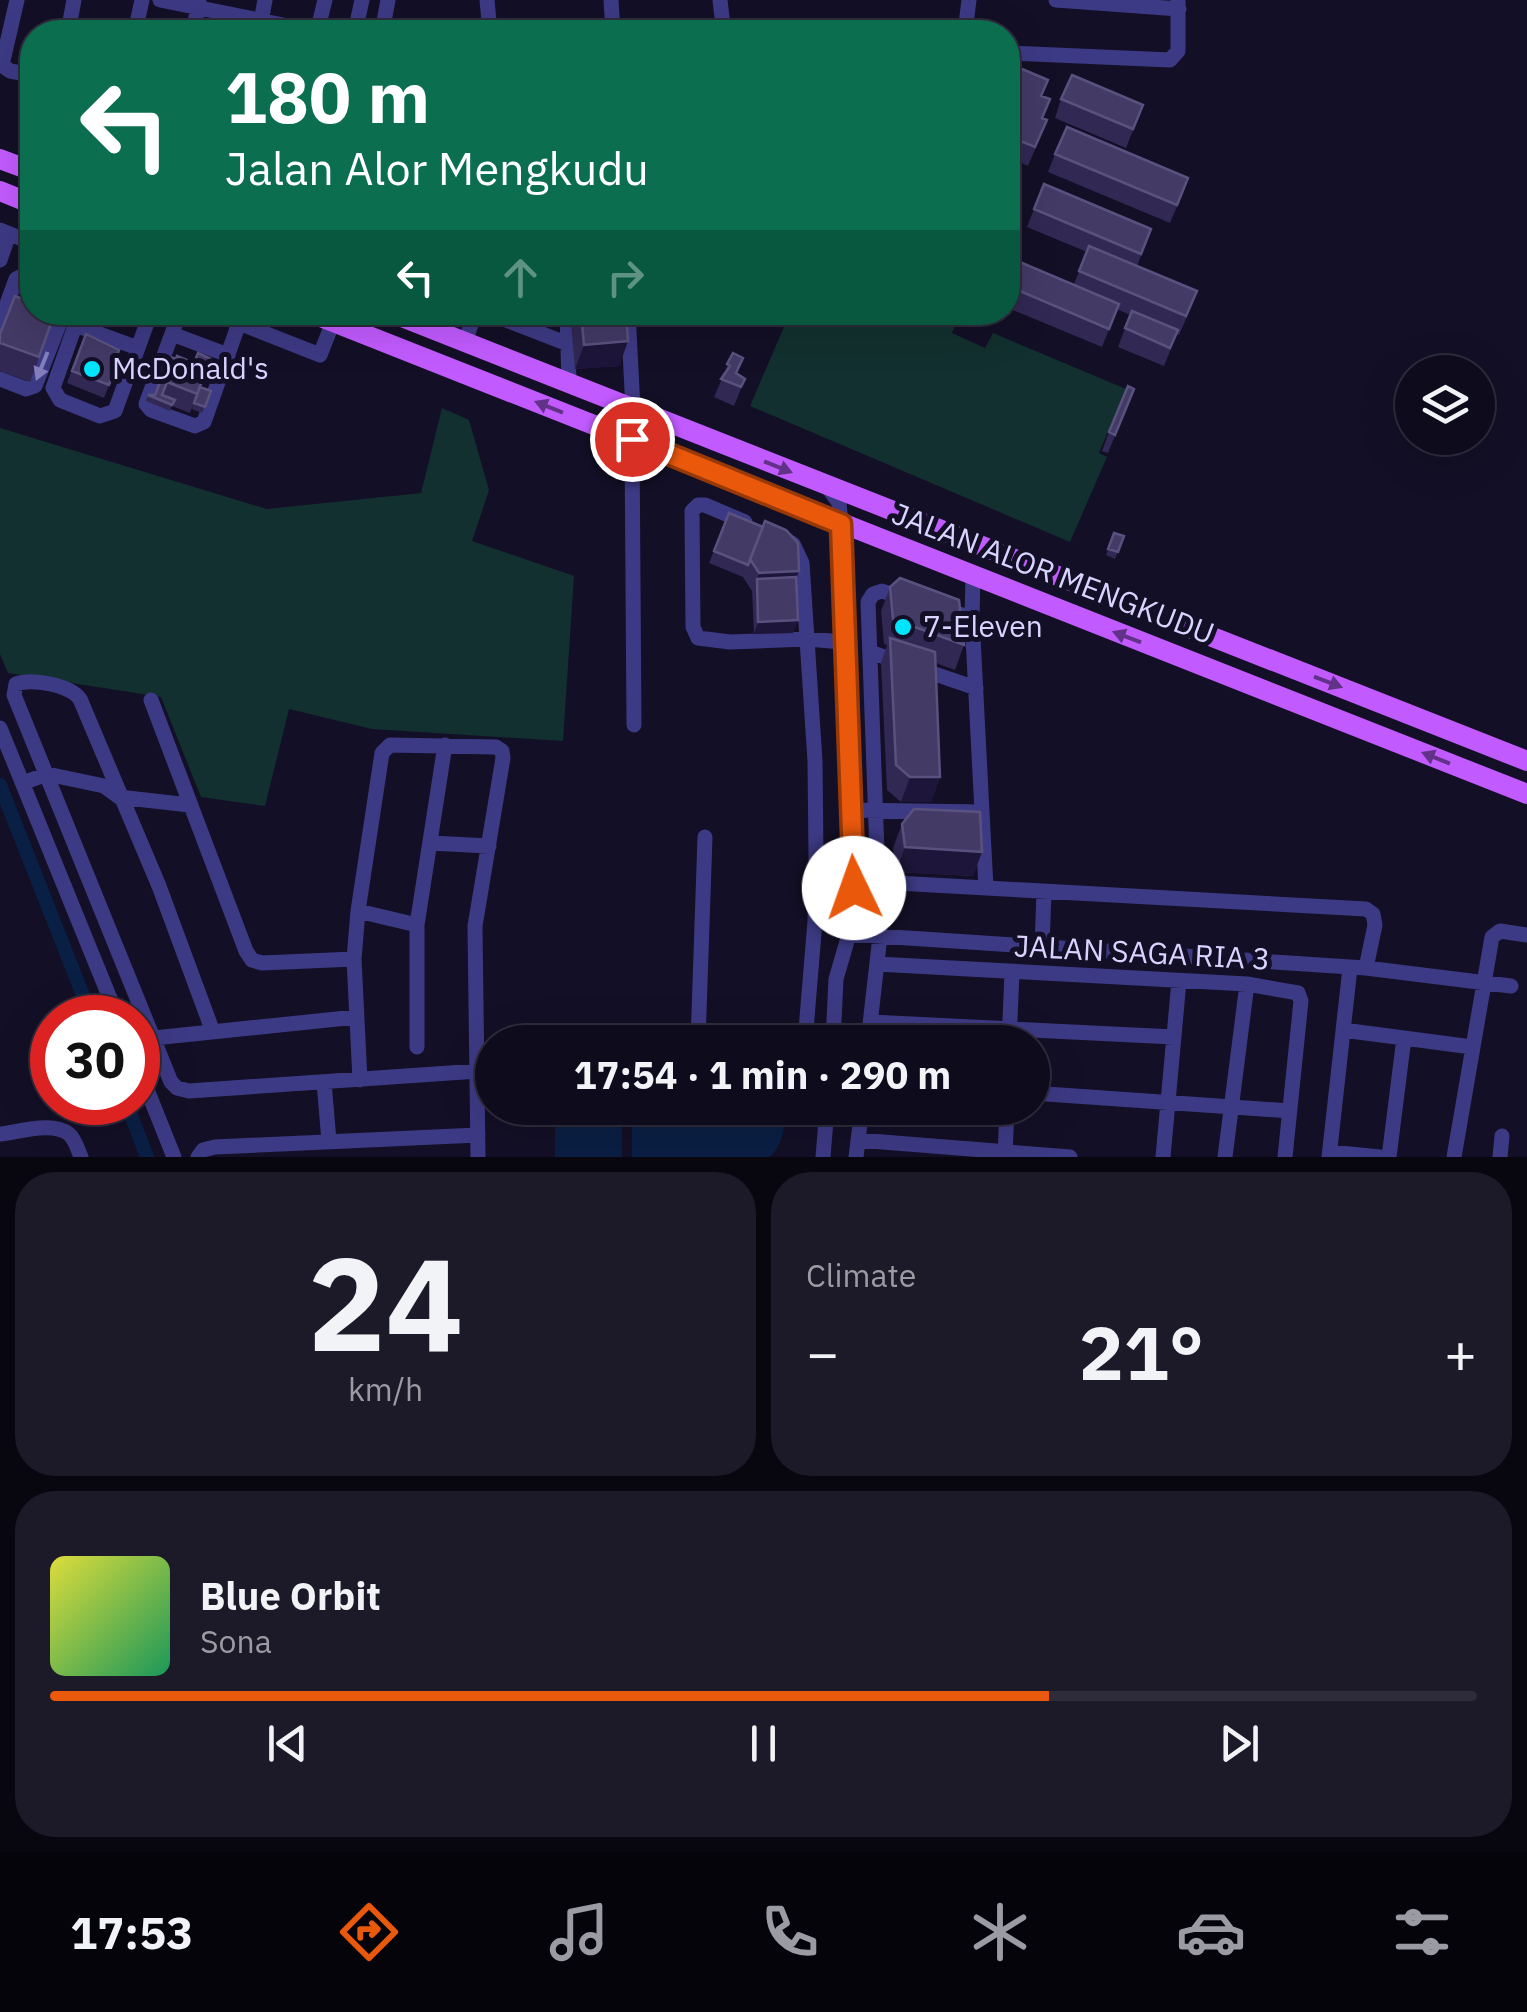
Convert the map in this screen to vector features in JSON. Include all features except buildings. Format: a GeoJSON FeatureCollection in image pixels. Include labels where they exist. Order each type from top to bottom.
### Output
{"type":"FeatureCollection","features":[{"type":"Feature","properties":{"kind":"main road","name":"JALAN ALOR MENGKUDU"},"geometry":{"type":"LineString","coordinates":[[348,325],[1527,794]]}},
{"type":"Feature","properties":{"kind":"main road","name":"JALAN ALOR MENGKUDU"},"geometry":{"type":"LineString","coordinates":[[422,325],[1527,761]]}},
{"type":"Feature","properties":{"kind":"street"},"geometry":{"type":"LineString","coordinates":[[16,0],[2,64],[20,72]]}},
{"type":"Feature","properties":{"kind":"street"},"geometry":{"type":"LineString","coordinates":[[160,0],[198,4],[241,20]]}},
{"type":"Feature","properties":{"kind":"street"},"geometry":{"type":"LineString","coordinates":[[1020,54],[1170,60],[1178,51],[1179,4],[1056,0]]}},
{"type":"Feature","properties":{"kind":"street"},"geometry":{"type":"LineString","coordinates":[[0,260],[5,232]]}},
{"type":"Feature","properties":{"kind":"street"},"geometry":{"type":"LineString","coordinates":[[0,323],[7,283]]}},
{"type":"Feature","properties":{"kind":"street"},"geometry":{"type":"LineString","coordinates":[[0,379],[26,388],[34,386],[70,325]]}},
{"type":"Feature","properties":{"kind":"street"},"geometry":{"type":"LineString","coordinates":[[71,325],[54,381],[56,396],[100,416],[115,411],[146,325]]}},
{"type":"Feature","properties":{"kind":"street"},"geometry":{"type":"LineString","coordinates":[[83,325],[137,351]]}},
{"type":"Feature","properties":{"kind":"street"},"geometry":{"type":"LineString","coordinates":[[175,325],[148,408],[194,426],[204,422],[239,325]]}},
{"type":"Feature","properties":{"kind":"street"},"geometry":{"type":"LineString","coordinates":[[242,325],[320,355],[334,325]]}},
{"type":"Feature","properties":{"kind":"street"},"geometry":{"type":"LineString","coordinates":[[465,342],[471,325]]}},
{"type":"Feature","properties":{"kind":"street"},"geometry":{"type":"LineString","coordinates":[[519,325],[568,344]]}},
{"type":"Feature","properties":{"kind":"street"},"geometry":{"type":"LineString","coordinates":[[567,325],[569,384]]}},
{"type":"Feature","properties":{"kind":"street"},"geometry":{"type":"LineString","coordinates":[[629,325],[633,410]]}},
{"type":"Feature","properties":{"kind":"street"},"geometry":{"type":"LineString","coordinates":[[172,334],[227,358]]}},
{"type":"Feature","properties":{"kind":"street"},"geometry":{"type":"LineString","coordinates":[[171,408],[192,416],[213,372],[227,358]]}},
{"type":"Feature","properties":{"kind":"street"},"geometry":{"type":"LineString","coordinates":[[632,439],[634,725]]}},
{"type":"Feature","properties":{"kind":"street"},"geometry":{"type":"LineString","coordinates":[[827,486],[839,503],[841,524],[854,908],[836,979],[833,1025]]}},
{"type":"Feature","properties":{"kind":"street"},"geometry":{"type":"LineString","coordinates":[[753,525],[705,505],[692,511],[696,634],[703,641],[843,642]]}},
{"type":"Feature","properties":{"kind":"street"},"geometry":{"type":"LineString","coordinates":[[769,532],[793,544],[798,553],[807,639],[816,761],[816,856],[815,922],[806,1025]]}},
{"type":"Feature","properties":{"kind":"street"},"geometry":{"type":"LineString","coordinates":[[973,576],[986,888]]}},
{"type":"Feature","properties":{"kind":"street"},"geometry":{"type":"LineString","coordinates":[[870,1025],[880,936],[868,602],[873,594],[882,591],[972,618]]}},
{"type":"Feature","properties":{"kind":"street"},"geometry":{"type":"LineString","coordinates":[[870,652],[976,688]]}},
{"type":"Feature","properties":{"kind":"street"},"geometry":{"type":"LineString","coordinates":[[137,995],[14,694],[16,684],[26,681],[76,693],[159,886],[212,1032]]}},
{"type":"Feature","properties":{"kind":"street"},"geometry":{"type":"LineString","coordinates":[[151,700],[252,960],[262,963],[354,959]]}},
{"type":"Feature","properties":{"kind":"street"},"geometry":{"type":"LineString","coordinates":[[0,728],[7,764],[23,783],[109,995]]}},
{"type":"Feature","properties":{"kind":"street"},"geometry":{"type":"LineString","coordinates":[[360,1080],[354,959],[358,911],[382,753],[390,744],[496,747],[502,751],[474,943],[477,1025]]}},
{"type":"Feature","properties":{"kind":"street"},"geometry":{"type":"LineString","coordinates":[[417,1047],[417,924],[445,745]]}},
{"type":"Feature","properties":{"kind":"street"},"geometry":{"type":"LineString","coordinates":[[23,783],[47,774],[104,786],[120,797],[189,805]]}},
{"type":"Feature","properties":{"kind":"street"},"geometry":{"type":"LineString","coordinates":[[850,810],[982,812]]}},
{"type":"Feature","properties":{"kind":"street"},"geometry":{"type":"LineString","coordinates":[[699,1025],[705,837]]}},
{"type":"Feature","properties":{"kind":"street"},"geometry":{"type":"LineString","coordinates":[[430,843],[489,846]]}},
{"type":"Feature","properties":{"kind":"street"},"geometry":{"type":"LineString","coordinates":[[878,882],[1366,909],[1373,914],[1375,926],[1358,968],[1344,1030],[1330,1154],[1380,1157]]}},
{"type":"Feature","properties":{"kind":"street"},"geometry":{"type":"LineString","coordinates":[[1042,947],[1044,892]]}},
{"type":"Feature","properties":{"kind":"street"},"geometry":{"type":"LineString","coordinates":[[358,911],[417,924]]}},
{"type":"Feature","properties":{"kind":"street"},"geometry":{"type":"LineString","coordinates":[[1454,1157],[1492,937],[1500,931],[1527,935]]}},
{"type":"Feature","properties":{"kind":"street"},"geometry":{"type":"LineString","coordinates":[[847,934],[1358,968],[1511,986]]}},
{"type":"Feature","properties":{"kind":"street","name":"JALAN SAGA RIA 3"},"geometry":{"type":"LineString","coordinates":[[876,964],[1247,984],[1298,994],[1301,1001],[1285,1157]]}},
{"type":"Feature","properties":{"kind":"street"},"geometry":{"type":"LineString","coordinates":[[1010,1025],[1012,973]]}},
{"type":"Feature","properties":{"kind":"street"},"geometry":{"type":"LineString","coordinates":[[1164,1157],[1179,981]]}},
{"type":"Feature","properties":{"kind":"street"},"geometry":{"type":"LineString","coordinates":[[1225,1157],[1247,984]]}},
{"type":"Feature","properties":{"kind":"street"},"geometry":{"type":"LineString","coordinates":[[160,1037],[356,1017]]}},
{"type":"Feature","properties":{"kind":"street"},"geometry":{"type":"LineString","coordinates":[[870,1022],[900,1025]]}},
{"type":"Feature","properties":{"kind":"street"},"geometry":{"type":"LineString","coordinates":[[1344,1030],[1472,1047]]}},
{"type":"Feature","properties":{"kind":"street"},"geometry":{"type":"LineString","coordinates":[[1050,1036],[1174,1037]]}},
{"type":"Feature","properties":{"kind":"street"},"geometry":{"type":"LineString","coordinates":[[1389,1157],[1404,1038]]}},
{"type":"Feature","properties":{"kind":"street"},"geometry":{"type":"LineString","coordinates":[[160,1054],[171,1082],[182,1090],[475,1072]]}},
{"type":"Feature","properties":{"kind":"street"},"geometry":{"type":"LineString","coordinates":[[324,1082],[328,1140]]}},
{"type":"Feature","properties":{"kind":"street"},"geometry":{"type":"LineString","coordinates":[[1050,1095],[1290,1112]]}},
{"type":"Feature","properties":{"kind":"street"},"geometry":{"type":"LineString","coordinates":[[160,1122],[174,1157]]}},
{"type":"Feature","properties":{"kind":"street"},"geometry":{"type":"LineString","coordinates":[[478,1125],[478,1157]]}},
{"type":"Feature","properties":{"kind":"street"},"geometry":{"type":"LineString","coordinates":[[823,1157],[826,1125]]}},
{"type":"Feature","properties":{"kind":"street"},"geometry":{"type":"LineString","coordinates":[[856,1157],[860,1125]]}},
{"type":"Feature","properties":{"kind":"street"},"geometry":{"type":"LineString","coordinates":[[1005,1155],[1006,1125]]}},
{"type":"Feature","properties":{"kind":"street"},"geometry":{"type":"LineString","coordinates":[[0,1134],[52,1128],[63,1131],[71,1136],[81,1157]]}},
{"type":"Feature","properties":{"kind":"street"},"geometry":{"type":"LineString","coordinates":[[198,1157],[203,1150],[215,1147],[478,1135]]}},
{"type":"Feature","properties":{"kind":"street"},"geometry":{"type":"LineString","coordinates":[[1500,1157],[1502,1136]]}},
{"type":"Feature","properties":{"kind":"street"},"geometry":{"type":"LineString","coordinates":[[858,1140],[1005,1155],[1070,1157]]}},
{"type":"Feature","properties":{"kind":"green space"},"geometry":{"type":"Polygon","coordinates":[[[785,325],[955,325],[952,333],[985,348],[993,333],[1126,389],[1099,453],[1107,457],[1070,542],[750,406],[785,325]]]}},
{"type":"Feature","properties":{"kind":"green space"},"geometry":{"type":"Polygon","coordinates":[[[442,408],[469,420],[489,490],[472,541],[574,576],[563,741],[372,729],[289,709],[265,806],[201,797],[161,697],[8,673],[0,654],[0,428],[267,509],[421,493],[442,408]]]}},
{"type":"Feature","properties":{"kind":"water"},"geometry":{"type":"Polygon","coordinates":[[[555,1125],[622,1125],[622,1157],[555,1157],[555,1125]]]}},
{"type":"Feature","properties":{"kind":"water"},"geometry":{"type":"Polygon","coordinates":[[[632,1125],[784,1125],[769,1157],[632,1157],[632,1125]]]}},
{"type":"Feature","properties":{"kind":"waterway"},"geometry":{"type":"LineString","coordinates":[[0,785],[83,995]]}},
{"type":"Feature","properties":{"kind":"waterway"},"geometry":{"type":"LineString","coordinates":[[135,1125],[147,1157]]}},
{"type":"Feature","properties":{"kind":"place","name":"McDonald's"},"geometry":{"type":"Point","coordinates":[92,369]}},
{"type":"Feature","properties":{"kind":"place","name":"7-Eleven"},"geometry":{"type":"Point","coordinates":[903,627]}},
{"type":"Feature","properties":{"kind":"route"},"geometry":{"type":"LineString","coordinates":[[632,439],[841,524],[854,888]]}}]}
